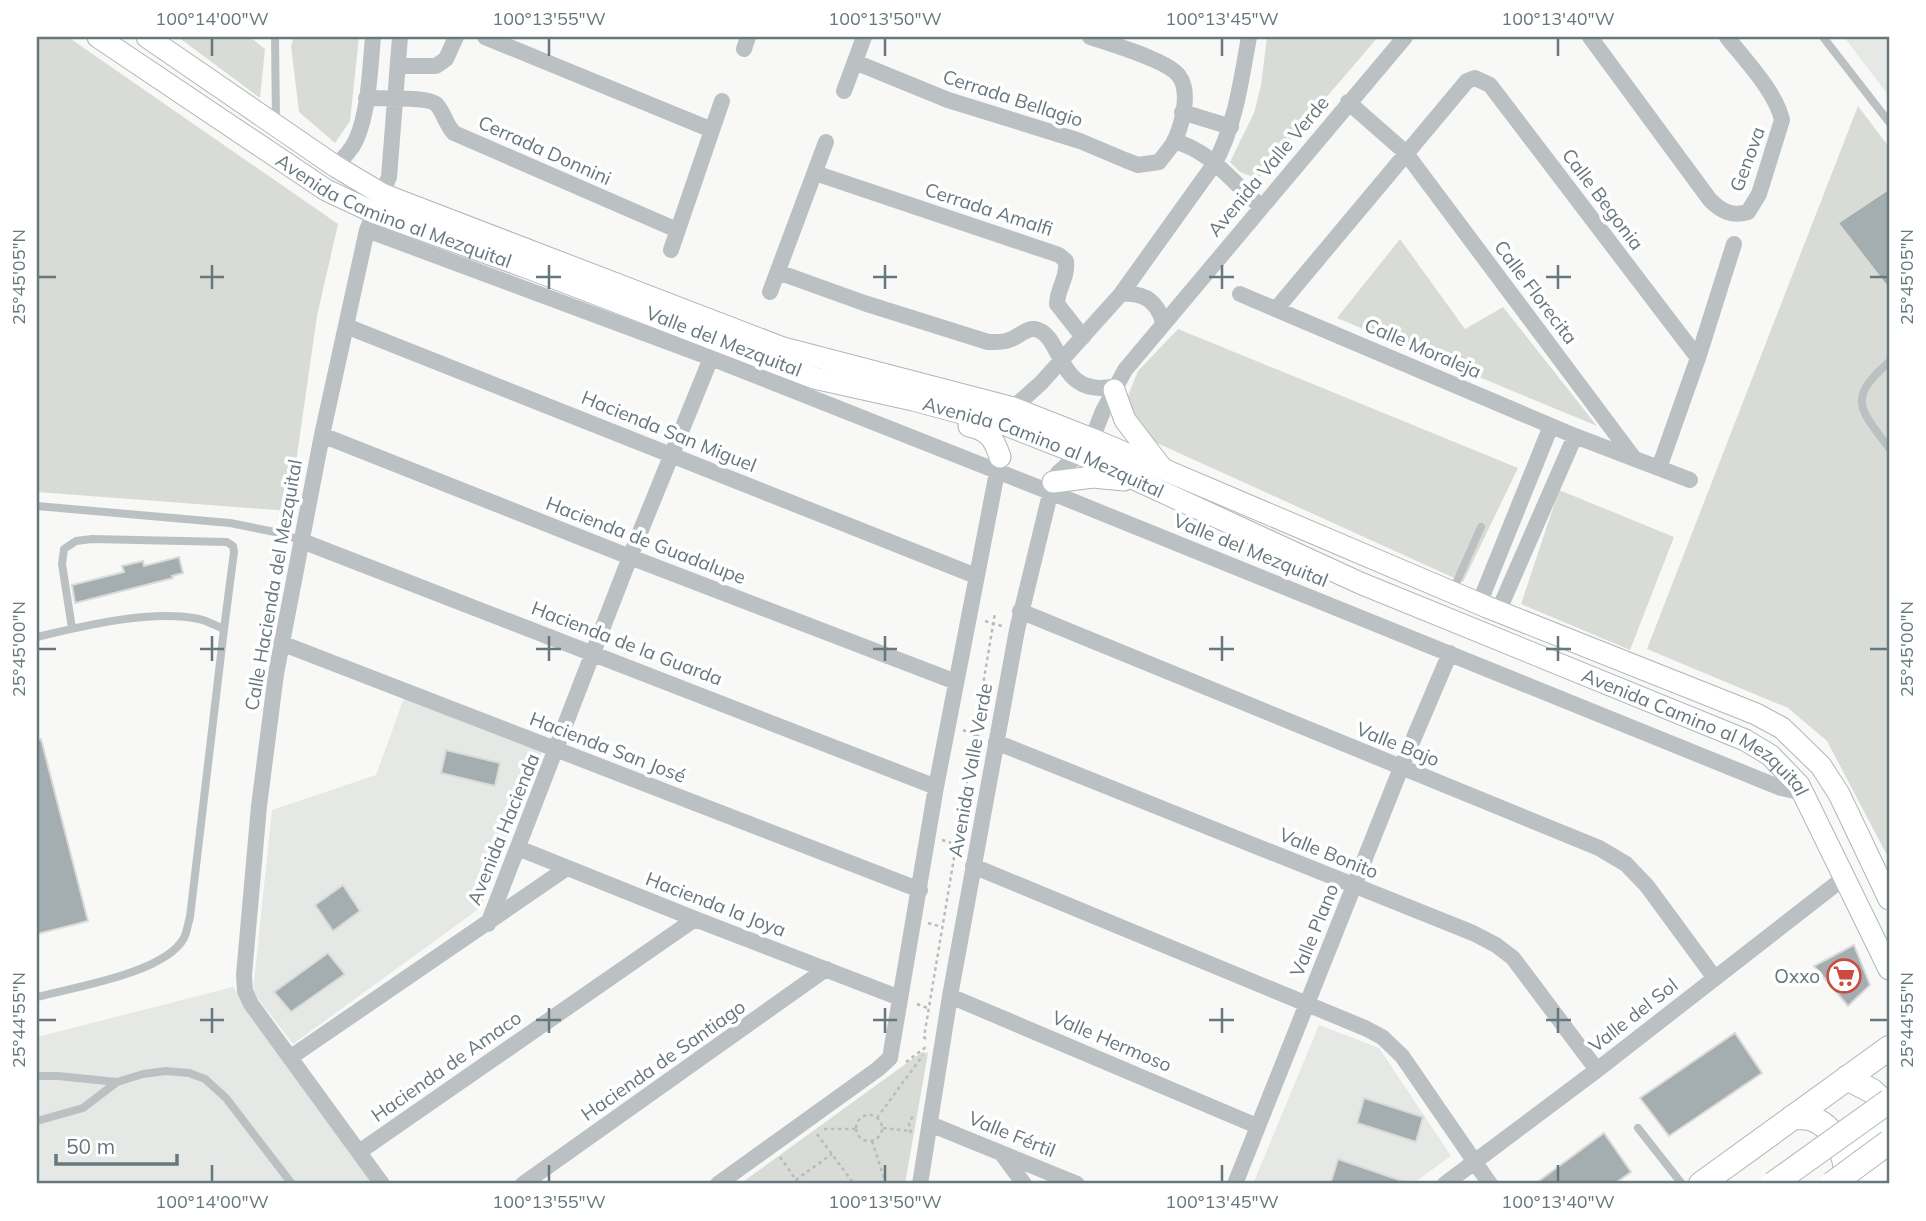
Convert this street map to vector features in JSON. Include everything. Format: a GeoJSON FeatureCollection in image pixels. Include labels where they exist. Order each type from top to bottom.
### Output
{"type":"FeatureCollection","features":[{"type":"Feature","properties":{"kind":"main road","name":"Avenida Camino al Mezquital"},"geometry":{"type":"LineString","coordinates":[[98,37],[326,190],[374,212],[814,378],[913,400],[1009,417]]}},
{"type":"Feature","properties":{"kind":"main road","name":"Avenida Camino al Mezquital"},"geometry":{"type":"LineString","coordinates":[[147,37],[335,166],[374,212],[783,348],[1009,417],[1451,592],[1486,614],[1756,715],[1782,728],[1821,766],[1839,794],[1889,899]]}},
{"type":"Feature","properties":{"kind":"main road"},"geometry":{"type":"LineString","coordinates":[[814,378],[874,405],[982,429],[992,436],[999,464]]}},
{"type":"Feature","properties":{"kind":"main road"},"geometry":{"type":"LineString","coordinates":[[1051,487],[1078,478],[1156,477],[1125,420],[1115,388]]}},
{"type":"Feature","properties":{"kind":"main road","name":"Avenida Camino al Mezquital"},"geometry":{"type":"LineString","coordinates":[[1156,477],[1305,559],[1745,740],[1770,755],[1786,769],[1804,793],[1889,969]]}},
{"type":"Feature","properties":{"kind":"main road"},"geometry":{"type":"LineString","coordinates":[[1459,622],[1486,614],[1500,641]]}},
{"type":"Feature","properties":{"kind":"main road"},"geometry":{"type":"LineString","coordinates":[[1701,1184],[1889,1048]]}},
{"type":"Feature","properties":{"kind":"main road"},"geometry":{"type":"LineString","coordinates":[[1847,1078],[1872,1091],[1889,1107]]}},
{"type":"Feature","properties":{"kind":"main road"},"geometry":{"type":"LineString","coordinates":[[1773,1184],[1889,1101]]}},
{"type":"Feature","properties":{"kind":"main road"},"geometry":{"type":"LineString","coordinates":[[1842,1149],[1889,1116]]}},
{"type":"Feature","properties":{"kind":"main road"},"geometry":{"type":"LineString","coordinates":[[1793,1117],[1811,1118],[1837,1139],[1847,1173],[1846,1184]]}},
{"type":"Feature","properties":{"kind":"main road"},"geometry":{"type":"LineString","coordinates":[[1832,1184],[1889,1142]]}},
{"type":"Feature","properties":{"kind":"main road"},"geometry":{"type":"LineString","coordinates":[[1861,1184],[1889,1164]]}},
{"type":"Feature","properties":{"kind":"street"},"geometry":{"type":"LineString","coordinates":[[335,166],[349,153],[357,139],[366,99],[373,37]]}},
{"type":"Feature","properties":{"kind":"street","name":"Calle Hacienda del Mezquital"},"geometry":{"type":"LineString","coordinates":[[291,1057],[251,1004],[245,991],[244,975],[258,806],[281,643],[322,435],[345,326],[374,212],[389,177],[400,37]]}},
{"type":"Feature","properties":{"kind":"street"},"geometry":{"type":"LineString","coordinates":[[398,66],[436,66],[443,63],[456,37]]}},
{"type":"Feature","properties":{"kind":"street"},"geometry":{"type":"LineString","coordinates":[[485,37],[712,130]]}},
{"type":"Feature","properties":{"kind":"street"},"geometry":{"type":"LineString","coordinates":[[844,91],[864,37]]}},
{"type":"Feature","properties":{"kind":"street"},"geometry":{"type":"LineString","coordinates":[[1090,37],[1167,65],[1178,74],[1185,93],[1174,141],[1192,147],[1215,163],[1262,207]]}},
{"type":"Feature","properties":{"kind":"street","name":"Avenida Valle Verde"},"geometry":{"type":"LineString","coordinates":[[718,1184],[890,1058],[936,787],[1009,417],[1121,294],[1215,163],[1231,127],[1249,37]]}},
{"type":"Feature","properties":{"kind":"street","name":"Avenida Valle Verde"},"geometry":{"type":"LineString","coordinates":[[920,1184],[950,996],[1020,611],[1051,487],[1058,472],[1086,447],[1125,370],[1405,37]]}},
{"type":"Feature","properties":{"kind":"street","name":"Genova"},"geometry":{"type":"LineString","coordinates":[[1590,37],[1710,200],[1727,212],[1739,215],[1748,212],[1759,194],[1782,127],[1780,109],[1727,37]]}},
{"type":"Feature","properties":{"kind":"street","name":"Cerrada Bellagio"},"geometry":{"type":"LineString","coordinates":[[855,62],[948,100],[1068,137],[1138,164],[1159,162],[1174,141]]}},
{"type":"Feature","properties":{"kind":"street","name":"Calle Begonia"},"geometry":{"type":"LineString","coordinates":[[1405,152],[1467,81],[1475,78],[1490,85],[1698,358]]}},
{"type":"Feature","properties":{"kind":"street","name":"Cerrada Donnini"},"geometry":{"type":"LineString","coordinates":[[366,99],[429,100],[438,107],[454,133],[677,230]]}},
{"type":"Feature","properties":{"kind":"street"},"geometry":{"type":"LineString","coordinates":[[671,250],[722,101]]}},
{"type":"Feature","properties":{"kind":"street","name":"Calle Florecita"},"geometry":{"type":"LineString","coordinates":[[1348,103],[1405,152],[1633,457]]}},
{"type":"Feature","properties":{"kind":"street"},"geometry":{"type":"LineString","coordinates":[[1182,112],[1231,127]]}},
{"type":"Feature","properties":{"kind":"street"},"geometry":{"type":"LineString","coordinates":[[770,292],[826,142]]}},
{"type":"Feature","properties":{"kind":"street"},"geometry":{"type":"LineString","coordinates":[[1277,308],[1405,152]]}},
{"type":"Feature","properties":{"kind":"street","name":"Cerrada Amalfi"},"geometry":{"type":"LineString","coordinates":[[815,173],[1059,255],[1066,261],[1067,269],[1057,304],[1083,337]]}},
{"type":"Feature","properties":{"kind":"street","name":"Valle del Mezquital"},"geometry":{"type":"LineString","coordinates":[[374,212],[712,358],[999,464],[1450,653],[1781,788],[1804,793]]}},
{"type":"Feature","properties":{"kind":"street"},"geometry":{"type":"LineString","coordinates":[[1659,468],[1734,244]]}},
{"type":"Feature","properties":{"kind":"street"},"geometry":{"type":"LineString","coordinates":[[778,272],[864,303],[988,342],[1002,342],[1027,330],[1038,330],[1047,337],[1071,376],[1088,387],[1115,388]]}},
{"type":"Feature","properties":{"kind":"street"},"geometry":{"type":"LineString","coordinates":[[1121,294],[1137,294],[1153,301],[1160,310],[1163,322]]}},
{"type":"Feature","properties":{"kind":"street","name":"Calle Moraleja"},"geometry":{"type":"LineString","coordinates":[[1240,294],[1575,436],[1690,480]]}},
{"type":"Feature","properties":{"kind":"street","name":"Hacienda San Miguel"},"geometry":{"type":"LineString","coordinates":[[345,326],[976,576]]}},
{"type":"Feature","properties":{"kind":"street","name":"Avenida Hacienda"},"geometry":{"type":"LineString","coordinates":[[488,924],[630,557],[712,358]]}},
{"type":"Feature","properties":{"kind":"street"},"geometry":{"type":"LineString","coordinates":[[1486,614],[1522,497],[1551,426]]}},
{"type":"Feature","properties":{"kind":"street","name":"Hacienda de Guadalupe"},"geometry":{"type":"LineString","coordinates":[[322,435],[956,682]]}},
{"type":"Feature","properties":{"kind":"street"},"geometry":{"type":"LineString","coordinates":[[1486,614],[1545,507],[1575,436]]}},
{"type":"Feature","properties":{"kind":"street"},"geometry":{"type":"LineString","coordinates":[[1522,497],[1545,507]]}},
{"type":"Feature","properties":{"kind":"street","name":"Hacienda de la Guarda"},"geometry":{"type":"LineString","coordinates":[[302,541],[936,787]]}},
{"type":"Feature","properties":{"kind":"street","name":"Valle Bajo"},"geometry":{"type":"LineString","coordinates":[[1020,611],[1600,848],[1626,864],[1647,886],[1714,977]]}},
{"type":"Feature","properties":{"kind":"street","name":"Hacienda San José"},"geometry":{"type":"LineString","coordinates":[[281,643],[920,890]]}},
{"type":"Feature","properties":{"kind":"street","name":"Valle Plano"},"geometry":{"type":"LineString","coordinates":[[1235,1184],[1305,1004],[1450,653]]}},
{"type":"Feature","properties":{"kind":"street","name":"Valle Bonito"},"geometry":{"type":"LineString","coordinates":[[996,742],[1473,933],[1496,945],[1513,958],[1597,1070]]}},
{"type":"Feature","properties":{"kind":"street","name":"Hacienda la Joya"},"geometry":{"type":"LineString","coordinates":[[518,848],[900,998]]}},
{"type":"Feature","properties":{"kind":"street"},"geometry":{"type":"LineString","coordinates":[[975,859],[1365,1028],[1392,1046],[1490,1184]]}},
{"type":"Feature","properties":{"kind":"street","name":"Avenida Hacienda"},"geometry":{"type":"LineString","coordinates":[[291,1057],[566,868]]}},
{"type":"Feature","properties":{"kind":"street","name":"Valle del Sol"},"geometry":{"type":"LineString","coordinates":[[1445,1184],[1597,1070],[1845,877]]}},
{"type":"Feature","properties":{"kind":"street","name":"Hacienda de Amaco"},"geometry":{"type":"LineString","coordinates":[[359,1152],[695,919]]}},
{"type":"Feature","properties":{"kind":"street","name":"Hacienda de Santiago"},"geometry":{"type":"LineString","coordinates":[[523,1184],[826,969]]}},
{"type":"Feature","properties":{"kind":"street","name":"Valle Hermoso"},"geometry":{"type":"LineString","coordinates":[[950,996],[1257,1126]]}},
{"type":"Feature","properties":{"kind":"street"},"geometry":{"type":"LineString","coordinates":[[291,1057],[382,1184]]}},
{"type":"Feature","properties":{"kind":"street","name":"Valle Fértil"},"geometry":{"type":"LineString","coordinates":[[930,1124],[1077,1184]]}},
{"type":"Feature","properties":{"kind":"street"},"geometry":{"type":"LineString","coordinates":[[1001,1152],[1024,1184]]}},
{"type":"Feature","properties":{"kind":"lane"},"geometry":{"type":"LineString","coordinates":[[275,37],[276,125]]}},
{"type":"Feature","properties":{"kind":"lane"},"geometry":{"type":"LineString","coordinates":[[1827,38],[1889,122]]}},
{"type":"Feature","properties":{"kind":"lane"},"geometry":{"type":"LineString","coordinates":[[1889,362],[1871,378],[1861,399],[1862,409],[1889,448]]}},
{"type":"Feature","properties":{"kind":"lane"},"geometry":{"type":"LineString","coordinates":[[37,506],[230,523],[280,533],[302,541]]}},
{"type":"Feature","properties":{"kind":"lane"},"geometry":{"type":"LineString","coordinates":[[1451,592],[1481,527]]}},
{"type":"Feature","properties":{"kind":"lane"},"geometry":{"type":"LineString","coordinates":[[37,997],[138,971],[168,956],[184,938],[190,917],[233,546],[227,542],[92,539],[76,541],[64,549],[62,564],[72,628]]}},
{"type":"Feature","properties":{"kind":"lane"},"geometry":{"type":"LineString","coordinates":[[37,637],[72,628],[164,617],[201,619],[224,629]]}},
{"type":"Feature","properties":{"kind":"lane"},"geometry":{"type":"LineString","coordinates":[[37,1121],[83,1108],[117,1082],[143,1074],[166,1071],[189,1073],[205,1079],[226,1098],[292,1184]]}},
{"type":"Feature","properties":{"kind":"lane"},"geometry":{"type":"LineString","coordinates":[[37,1076],[117,1082]]}},
{"type":"Feature","properties":{"kind":"lane"},"geometry":{"type":"LineString","coordinates":[[1639,1128],[1682,1184]]}},
{"type":"Feature","properties":{"kind":"path"},"geometry":{"type":"LineString","coordinates":[[877,1118],[931,1044],[924,1037],[995,612]]}},
{"type":"Feature","properties":{"kind":"path"},"geometry":{"type":"LineString","coordinates":[[968,617],[1017,631]]}},
{"type":"Feature","properties":{"kind":"path"},"geometry":{"type":"LineString","coordinates":[[948,725],[996,742]]}},
{"type":"Feature","properties":{"kind":"path"},"geometry":{"type":"LineString","coordinates":[[929,835],[956,844],[975,859]]}},
{"type":"Feature","properties":{"kind":"path"},"geometry":{"type":"LineString","coordinates":[[915,918],[962,933]]}},
{"type":"Feature","properties":{"kind":"path"},"geometry":{"type":"LineString","coordinates":[[900,998],[947,1015]]}},
{"type":"Feature","properties":{"kind":"path"},"geometry":{"type":"LineString","coordinates":[[855,1129],[859,1119],[868,1115],[877,1118],[883,1128]]}},
{"type":"Feature","properties":{"kind":"path"},"geometry":{"type":"LineString","coordinates":[[883,1128],[910,1131]]}},
{"type":"Feature","properties":{"kind":"path"},"geometry":{"type":"LineString","coordinates":[[855,1129],[860,1138],[872,1141],[879,1138],[883,1128]]}},
{"type":"Feature","properties":{"kind":"path"},"geometry":{"type":"LineString","coordinates":[[854,1184],[813,1129],[855,1129]]}},
{"type":"Feature","properties":{"kind":"path"},"geometry":{"type":"LineString","coordinates":[[872,1141],[886,1184]]}},
{"type":"Feature","properties":{"kind":"path"},"geometry":{"type":"LineString","coordinates":[[778,1154],[799,1184]]}},
{"type":"Feature","properties":{"kind":"path"},"geometry":{"type":"LineString","coordinates":[[790,1184],[832,1154]]}},
{"type":"Feature","properties":{"kind":"shaded area"},"geometry":{"type":"Polygon","coordinates":[[[37,37],[68,37],[338,224],[317,316],[289,511],[37,492],[37,37]]]}},
{"type":"Feature","properties":{"kind":"shaded area"},"geometry":{"type":"Polygon","coordinates":[[[178,37],[250,37],[265,49],[260,98],[178,37]]]}},
{"type":"Feature","properties":{"kind":"shaded area"},"geometry":{"type":"Polygon","coordinates":[[[294,37],[359,37],[350,121],[335,143],[299,112],[291,46],[294,37]]]}},
{"type":"Feature","properties":{"kind":"shaded area"},"geometry":{"type":"Polygon","coordinates":[[[1267,37],[1378,37],[1277,155],[1278,164],[1271,171],[1256,178],[1240,172],[1230,162],[1254,113],[1261,85],[1267,37]]]}},
{"type":"Feature","properties":{"kind":"shaded area"},"geometry":{"type":"Polygon","coordinates":[[[1844,37],[1889,37],[1889,96],[1844,37]]]}},
{"type":"Feature","properties":{"kind":"shaded area"},"geometry":{"type":"Polygon","coordinates":[[[1858,106],[1889,147],[1889,859],[1827,741],[1788,708],[1647,649],[1858,106]]]}},
{"type":"Feature","properties":{"kind":"shaded area"},"geometry":{"type":"Polygon","coordinates":[[[1400,239],[1465,329],[1503,307],[1597,426],[1337,318],[1400,239]]]}},
{"type":"Feature","properties":{"kind":"shaded area"},"geometry":{"type":"Polygon","coordinates":[[[1178,329],[1518,468],[1463,582],[1146,438],[1123,408],[1138,371],[1178,329]]]}},
{"type":"Feature","properties":{"kind":"shaded area"},"geometry":{"type":"Polygon","coordinates":[[[1559,490],[1674,537],[1630,650],[1521,604],[1559,490]]]}},
{"type":"Feature","properties":{"kind":"shaded area"},"geometry":{"type":"Polygon","coordinates":[[[404,698],[542,752],[480,908],[293,1044],[253,992],[272,810],[376,775],[404,698]]]}},
{"type":"Feature","properties":{"kind":"shaded area"},"geometry":{"type":"Polygon","coordinates":[[[233,987],[374,1184],[37,1184],[37,1037],[233,987]]]}},
{"type":"Feature","properties":{"kind":"shaded area"},"geometry":{"type":"Polygon","coordinates":[[[1319,1025],[1379,1048],[1451,1156],[1412,1184],[1253,1184],[1319,1025]]]}},
{"type":"Feature","properties":{"kind":"shaded area"},"geometry":{"type":"Polygon","coordinates":[[[922,1052],[928,1053],[905,1184],[740,1184],[922,1052]]]}},
{"type":"Feature","properties":{"kind":"building"},"geometry":{"type":"Polygon","coordinates":[[[1889,189],[1889,289],[1838,223],[1889,189]]]}},
{"type":"Feature","properties":{"kind":"building"},"geometry":{"type":"Polygon","coordinates":[[[179,557],[183,573],[172,576],[173,578],[75,603],[72,585],[124,572],[122,566],[143,561],[144,566],[179,557]]]}},
{"type":"Feature","properties":{"kind":"building"},"geometry":{"type":"Polygon","coordinates":[[[41,739],[88,921],[37,934],[37,740],[41,739]]]}},
{"type":"Feature","properties":{"kind":"building"},"geometry":{"type":"Polygon","coordinates":[[[446,750],[500,763],[495,786],[441,773],[446,750]]]}},
{"type":"Feature","properties":{"kind":"building"},"geometry":{"type":"Polygon","coordinates":[[[343,885],[360,911],[333,931],[315,905],[343,885]]]}},
{"type":"Feature","properties":{"kind":"building","name":"Oxxo"},"geometry":{"type":"Polygon","coordinates":[[[1854,945],[1870,985],[1848,1006],[1814,966],[1854,945]]]}},
{"type":"Feature","properties":{"kind":"building"},"geometry":{"type":"Polygon","coordinates":[[[328,953],[345,974],[291,1012],[274,992],[328,953]]]}},
{"type":"Feature","properties":{"kind":"building"},"geometry":{"type":"Polygon","coordinates":[[[1735,1033],[1762,1073],[1669,1136],[1640,1098],[1735,1033]]]}},
{"type":"Feature","properties":{"kind":"building"},"geometry":{"type":"Polygon","coordinates":[[[1364,1098],[1423,1117],[1416,1142],[1357,1123],[1364,1098]]]}},
{"type":"Feature","properties":{"kind":"building"},"geometry":{"type":"Polygon","coordinates":[[[1604,1133],[1631,1172],[1614,1184],[1535,1184],[1604,1133]]]}},
{"type":"Feature","properties":{"kind":"building"},"geometry":{"type":"Polygon","coordinates":[[[1338,1159],[1405,1182],[1405,1184],[1331,1182],[1338,1159]]]}},
{"type":"Feature","properties":{"kind":"place","name":"Oxxo"},"geometry":{"type":"Point","coordinates":[1844,976]}}]}
